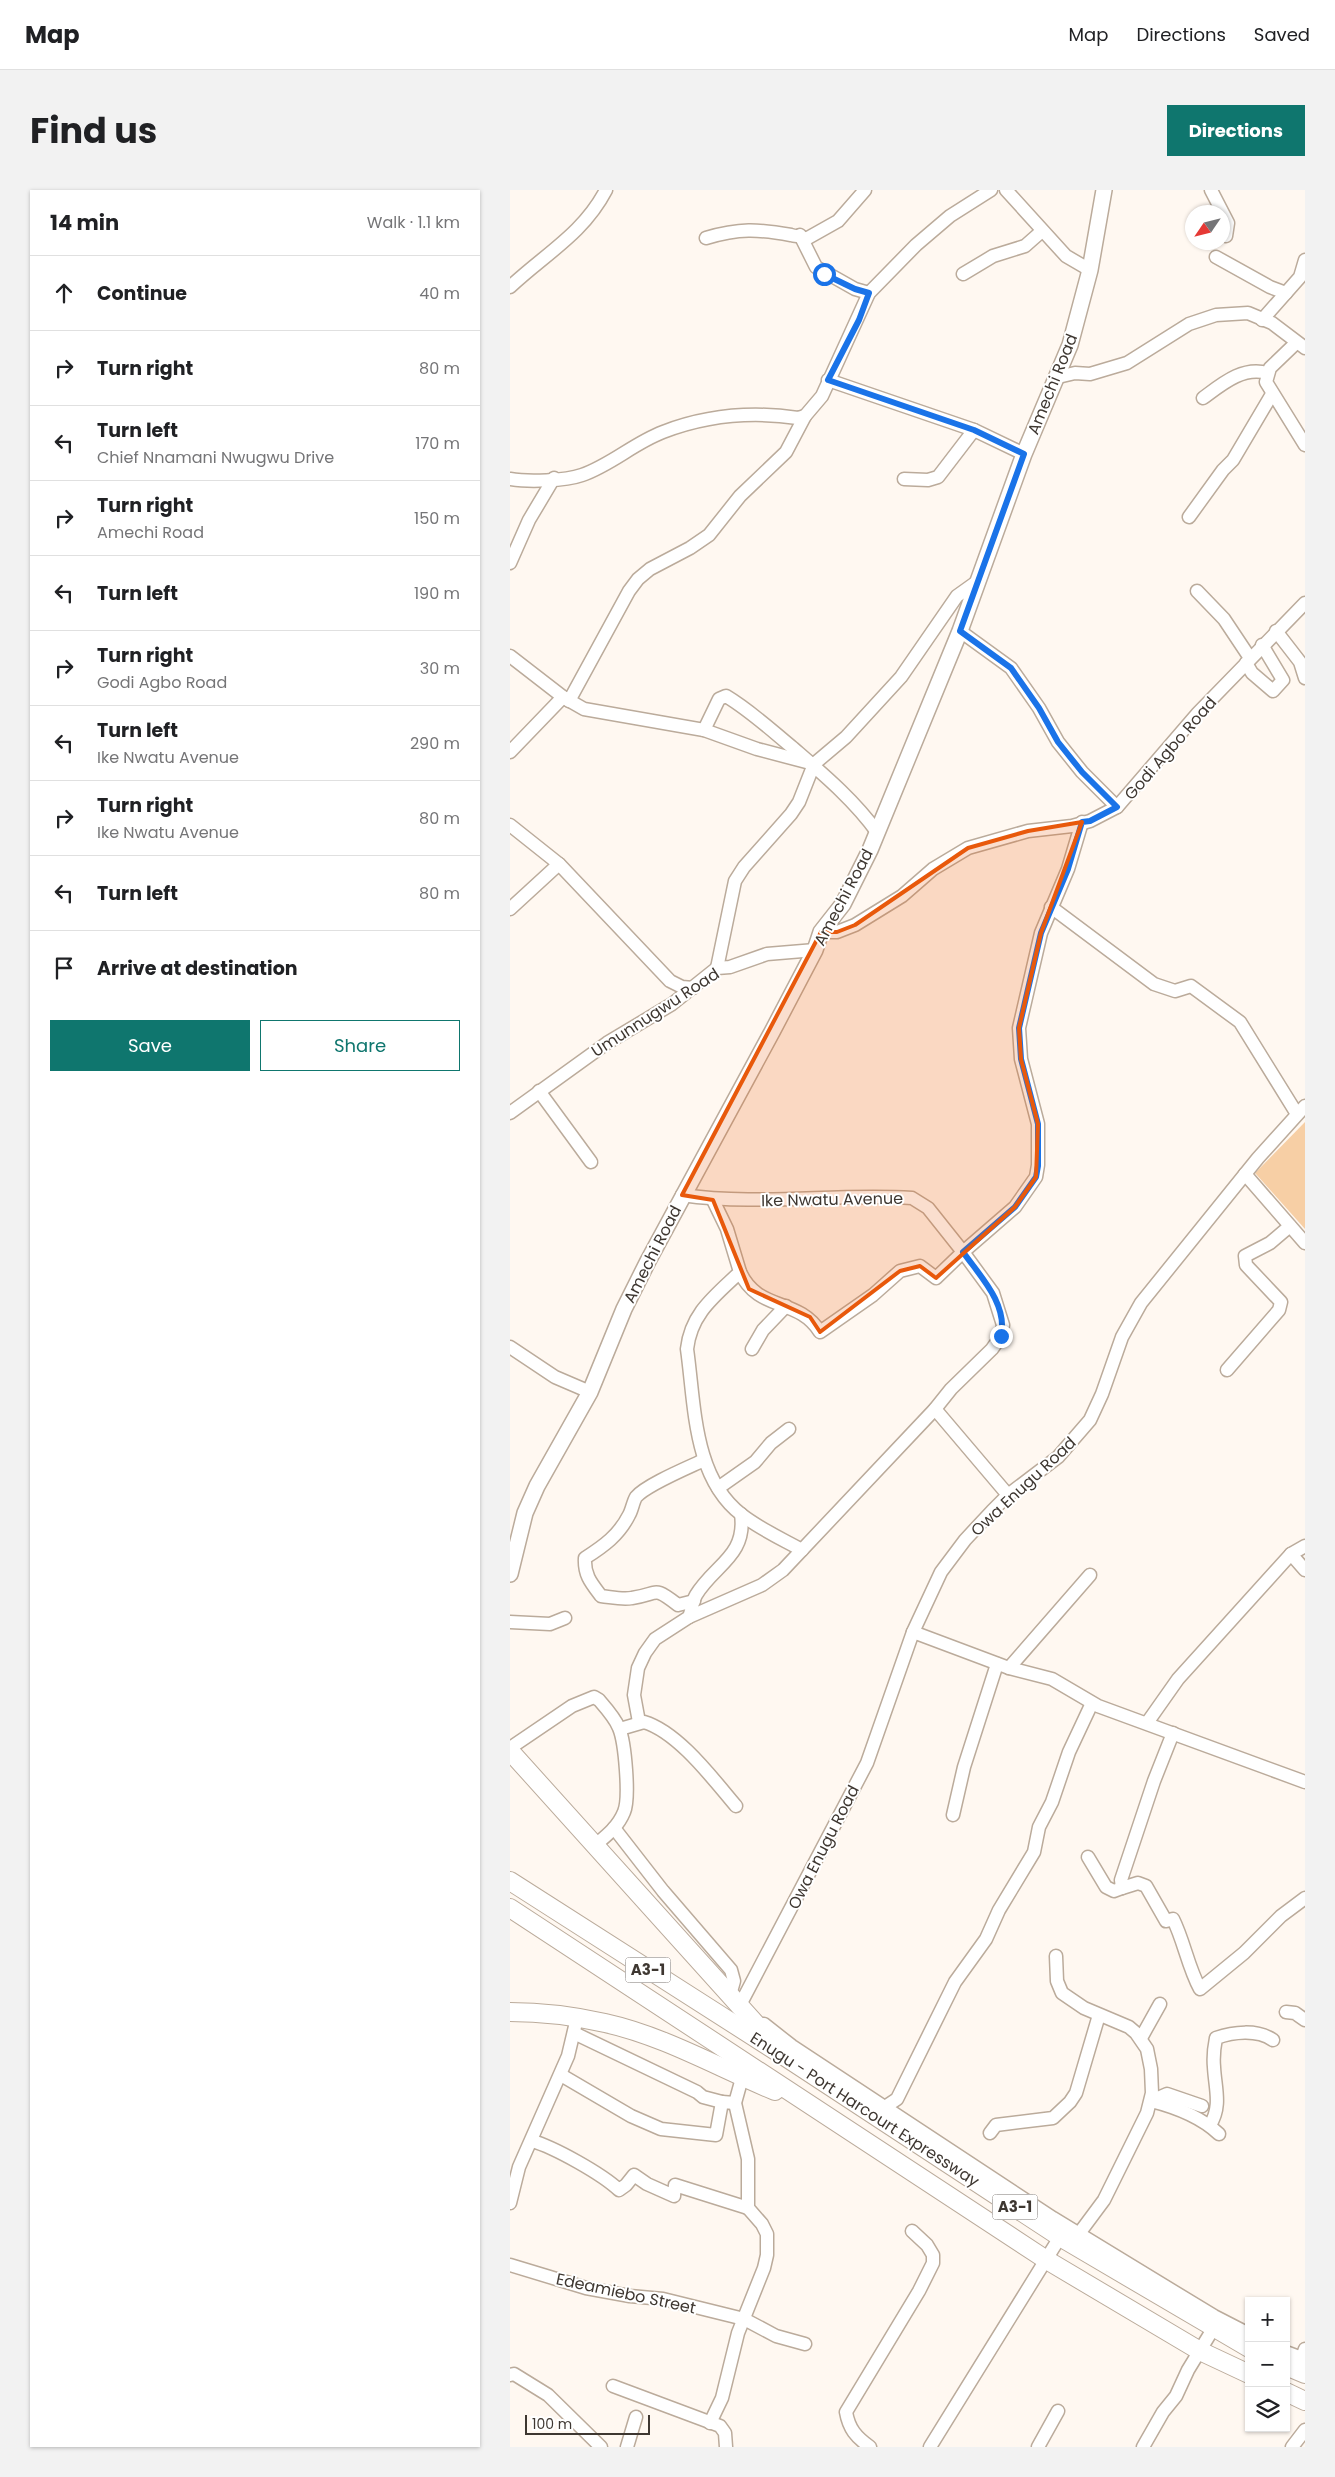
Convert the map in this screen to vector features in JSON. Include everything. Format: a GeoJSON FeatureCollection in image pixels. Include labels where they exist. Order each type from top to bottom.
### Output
{"type":"FeatureCollection","features":[{"type":"Feature","properties":{"kind":"highway"},"geometry":{"type":"LineString","coordinates":[[510,1749],[594,1846],[787,2058]]}},
{"type":"Feature","properties":{"kind":"highway","name":"Enugu - Port Harcourt Expressway"},"geometry":{"type":"LineString","coordinates":[[510,1881],[1213,2329],[1245,2346]]}},
{"type":"Feature","properties":{"kind":"highway"},"geometry":{"type":"LineString","coordinates":[[510,1908],[814,2107]]}},
{"type":"Feature","properties":{"kind":"highway"},"geometry":{"type":"LineString","coordinates":[[510,2012],[537,2012],[576,2025],[606,2023],[658,2040],[742,2078],[814,2107]]}},
{"type":"Feature","properties":{"kind":"highway","name":"Enugu - Port Harcourt Expressway"},"geometry":{"type":"LineString","coordinates":[[814,2107],[1045,2259],[1200,2351],[1245,2372]]}},
{"type":"Feature","properties":{"kind":"highway"},"geometry":{"type":"LineString","coordinates":[[1290,2394],[1305,2401]]}},
{"type":"Feature","properties":{"kind":"main road","name":"Amechi Road"},"geometry":{"type":"LineString","coordinates":[[510,1574],[525,1513],[537,1486],[590,1392],[624,1309],[682,1195],[815,950],[821,932],[844,904],[877,832],[960,631],[1024,454],[1070,345],[1090,270],[1104,190]]}},
{"type":"Feature","properties":{"kind":"street"},"geometry":{"type":"LineString","coordinates":[[510,286],[575,234],[595,210],[606,190]]}},
{"type":"Feature","properties":{"kind":"street"},"geometry":{"type":"LineString","coordinates":[[706,238],[742,230],[764,229],[800,235],[806,239],[838,221],[864,190]]}},
{"type":"Feature","properties":{"kind":"street"},"geometry":{"type":"LineString","coordinates":[[510,752],[566,699],[629,591],[638,579],[709,535],[740,496],[786,452],[805,416],[814,408],[822,396],[828,380],[859,320],[869,293],[916,245],[950,216],[991,190]]}},
{"type":"Feature","properties":{"kind":"street"},"geometry":{"type":"LineString","coordinates":[[1006,190],[1066,256],[1090,270]]}},
{"type":"Feature","properties":{"kind":"street"},"geometry":{"type":"LineString","coordinates":[[1211,190],[1219,205]]}},
{"type":"Feature","properties":{"kind":"street"},"geometry":{"type":"LineString","coordinates":[[963,274],[993,256],[1025,246],[1042,231]]}},
{"type":"Feature","properties":{"kind":"street"},"geometry":{"type":"LineString","coordinates":[[800,235],[816,267],[855,289],[869,293]]}},
{"type":"Feature","properties":{"kind":"street"},"geometry":{"type":"LineString","coordinates":[[1216,256],[1270,287],[1286,292]]}},
{"type":"Feature","properties":{"kind":"street"},"geometry":{"type":"LineString","coordinates":[[1262,320],[1302,277],[1305,260]]}},
{"type":"Feature","properties":{"kind":"street"},"geometry":{"type":"LineString","coordinates":[[1058,377],[1075,373],[1090,374],[1127,363],[1189,324],[1216,315],[1248,314],[1272,323],[1301,346],[1273,365],[1267,373],[1266,382],[1305,445]]}},
{"type":"Feature","properties":{"kind":"street"},"geometry":{"type":"LineString","coordinates":[[1203,398],[1224,381],[1258,370],[1267,373]]}},
{"type":"Feature","properties":{"kind":"street"},"geometry":{"type":"LineString","coordinates":[[828,380],[974,430],[1024,454]]}},
{"type":"Feature","properties":{"kind":"street"},"geometry":{"type":"LineString","coordinates":[[1189,517],[1223,470],[1233,460],[1272,394]]}},
{"type":"Feature","properties":{"kind":"street"},"geometry":{"type":"LineString","coordinates":[[510,479],[532,482],[580,476],[652,437],[695,422],[739,414],[798,418],[805,416]]}},
{"type":"Feature","properties":{"kind":"street"},"geometry":{"type":"LineString","coordinates":[[904,479],[928,480],[938,476],[974,430]]}},
{"type":"Feature","properties":{"kind":"street"},"geometry":{"type":"LineString","coordinates":[[510,563],[529,520],[554,478]]}},
{"type":"Feature","properties":{"kind":"street"},"geometry":{"type":"LineString","coordinates":[[717,968],[735,882],[744,867],[791,814],[799,802],[814,764],[846,736],[901,678],[957,596],[978,581]]}},
{"type":"Feature","properties":{"kind":"street"},"geometry":{"type":"LineString","coordinates":[[1197,591],[1224,619],[1248,660],[1252,672],[1273,691],[1284,680],[1272,664],[1262,645]]}},
{"type":"Feature","properties":{"kind":"street","name":"Godi Agbo Road"},"geometry":{"type":"LineString","coordinates":[[821,932],[837,932],[855,925],[902,896],[933,869],[968,848],[1028,831],[1072,826],[1090,821],[1117,807],[1181,732],[1262,645],[1305,603]]}},
{"type":"Feature","properties":{"kind":"street"},"geometry":{"type":"LineString","coordinates":[[960,631],[1011,668],[1039,708],[1058,742],[1082,772],[1117,807]]}},
{"type":"Feature","properties":{"kind":"street"},"geometry":{"type":"LineString","coordinates":[[1276,631],[1300,662],[1305,678]]}},
{"type":"Feature","properties":{"kind":"street"},"geometry":{"type":"LineString","coordinates":[[510,656],[566,699],[596,712],[670,722],[704,730],[757,749],[814,764]]}},
{"type":"Feature","properties":{"kind":"street"},"geometry":{"type":"LineString","coordinates":[[704,730],[719,699],[726,696],[755,715],[814,764],[865,815],[877,832]]}},
{"type":"Feature","properties":{"kind":"street"},"geometry":{"type":"LineString","coordinates":[[713,1200],[727,1229],[740,1272],[746,1284],[754,1293],[810,1317],[820,1332],[873,1295],[900,1271],[920,1266],[936,1278],[1015,1207],[1036,1177],[1038,1166],[1038,1124],[1021,1059],[1019,1028],[1041,933],[1068,869],[1082,822]]}},
{"type":"Feature","properties":{"kind":"street"},"geometry":{"type":"LineString","coordinates":[[510,824],[559,864],[670,981],[682,987],[693,988]]}},
{"type":"Feature","properties":{"kind":"street"},"geometry":{"type":"LineString","coordinates":[[510,908],[559,864]]}},
{"type":"Feature","properties":{"kind":"street"},"geometry":{"type":"LineString","coordinates":[[1051,907],[1154,984],[1175,990],[1191,986],[1240,1022],[1301,1110]]}},
{"type":"Feature","properties":{"kind":"street","name":"Umunnugwu Road"},"geometry":{"type":"LineString","coordinates":[[510,1113],[607,1043],[672,1004],[717,968],[730,967],[766,954],[815,950]]}},
{"type":"Feature","properties":{"kind":"street"},"geometry":{"type":"LineString","coordinates":[[539,1091],[591,1162]]}},
{"type":"Feature","properties":{"kind":"street","name":"Owa Enugu Road"},"geometry":{"type":"LineString","coordinates":[[735,2000],[806,1882],[867,1763],[913,1632],[948,1562],[964,1540],[1008,1495],[1058,1457],[1090,1420],[1130,1320],[1154,1284],[1244,1174],[1301,1110]]}},
{"type":"Feature","properties":{"kind":"street"},"geometry":{"type":"LineString","coordinates":[[1244,1174],[1305,1243]]}},
{"type":"Feature","properties":{"kind":"street","name":"Ike Nwatu Avenue"},"geometry":{"type":"LineString","coordinates":[[639,1722],[634,1695],[638,1668],[655,1638],[689,1617],[774,1578],[935,1409],[950,1389],[992,1349],[1001,1336],[1003,1324],[993,1293],[928,1208],[912,1198],[713,1200],[682,1195]]}},
{"type":"Feature","properties":{"kind":"street"},"geometry":{"type":"LineString","coordinates":[[1227,1370],[1279,1310],[1281,1302],[1246,1265],[1245,1256],[1270,1243],[1290,1226]]}},
{"type":"Feature","properties":{"kind":"street"},"geometry":{"type":"LineString","coordinates":[[740,1272],[703,1308],[693,1323],[689,1336],[687,1349],[704,1460],[718,1488],[741,1514],[802,1550]]}},
{"type":"Feature","properties":{"kind":"street"},"geometry":{"type":"LineString","coordinates":[[752,1349],[763,1330],[786,1306]]}},
{"type":"Feature","properties":{"kind":"street"},"geometry":{"type":"LineString","coordinates":[[510,1348],[554,1377],[590,1392]]}},
{"type":"Feature","properties":{"kind":"street"},"geometry":{"type":"LineString","coordinates":[[935,1409],[1008,1495]]}},
{"type":"Feature","properties":{"kind":"street"},"geometry":{"type":"LineString","coordinates":[[718,1488],[755,1462],[771,1443],[789,1428]]}},
{"type":"Feature","properties":{"kind":"street"},"geometry":{"type":"LineString","coordinates":[[694,1601],[678,1606],[666,1594],[652,1592],[632,1598],[601,1596],[590,1582],[584,1570],[586,1558],[607,1544],[620,1531],[630,1514],[635,1499],[645,1489],[704,1460]]}},
{"type":"Feature","properties":{"kind":"street"},"geometry":{"type":"LineString","coordinates":[[689,1617],[696,1595],[722,1566],[740,1541],[743,1528],[741,1514]]}},
{"type":"Feature","properties":{"kind":"street"},"geometry":{"type":"LineString","coordinates":[[1147,1723],[1178,1679],[1291,1554],[1305,1546]]}},
{"type":"Feature","properties":{"kind":"street"},"geometry":{"type":"LineString","coordinates":[[1291,1554],[1305,1570]]}},
{"type":"Feature","properties":{"kind":"street"},"geometry":{"type":"LineString","coordinates":[[953,1815],[964,1767],[1003,1666],[1090,1575]]}},
{"type":"Feature","properties":{"kind":"street"},"geometry":{"type":"LineString","coordinates":[[510,1622],[550,1624],[565,1618]]}},
{"type":"Feature","properties":{"kind":"street"},"geometry":{"type":"LineString","coordinates":[[913,1632],[1003,1666],[1052,1679],[1092,1703],[1238,1759],[1305,1782]]}},
{"type":"Feature","properties":{"kind":"street"},"geometry":{"type":"LineString","coordinates":[[510,1749],[572,1706],[594,1697],[607,1708],[620,1729],[628,1794],[625,1810],[614,1828],[594,1846]]}},
{"type":"Feature","properties":{"kind":"street"},"geometry":{"type":"LineString","coordinates":[[886,2107],[897,2099],[955,1982],[986,1940],[1000,1910],[1034,1852],[1039,1827],[1052,1802],[1081,1722],[1092,1703]]}},
{"type":"Feature","properties":{"kind":"street"},"geometry":{"type":"LineString","coordinates":[[620,1729],[639,1722],[652,1724],[670,1737],[707,1772],[736,1806]]}},
{"type":"Feature","properties":{"kind":"street"},"geometry":{"type":"LineString","coordinates":[[1088,1857],[1106,1887],[1114,1891],[1122,1884],[1154,1780],[1173,1733]]}},
{"type":"Feature","properties":{"kind":"street"},"geometry":{"type":"LineString","coordinates":[[614,1828],[657,1884],[731,1970],[734,1981],[735,2000],[792,2046],[886,2107],[1070,2238],[1245,2332]]}},
{"type":"Feature","properties":{"kind":"street"},"geometry":{"type":"LineString","coordinates":[[1122,1884],[1146,1886],[1166,1921],[1173,1919],[1186,1951],[1193,1977],[1200,1989],[1244,1953],[1281,1916],[1305,1898]]}},
{"type":"Feature","properties":{"kind":"street"},"geometry":{"type":"LineString","coordinates":[[930,2447],[1045,2259],[1070,2238],[1104,2200],[1151,2102],[1151,2069],[1147,2049],[1141,2038],[1129,2027],[1084,2008],[1062,1993],[1057,1981],[1056,1956]]}},
{"type":"Feature","properties":{"kind":"street"},"geometry":{"type":"LineString","coordinates":[[1141,2038],[1160,2004]]}},
{"type":"Feature","properties":{"kind":"street"},"geometry":{"type":"LineString","coordinates":[[1286,2012],[1295,2013],[1305,2020]]}},
{"type":"Feature","properties":{"kind":"street"},"geometry":{"type":"LineString","coordinates":[[990,2133],[996,2126],[1053,2118],[1070,2102],[1076,2093],[1099,2015]]}},
{"type":"Feature","properties":{"kind":"street"},"geometry":{"type":"LineString","coordinates":[[510,2203],[519,2167],[561,2075],[576,2025],[703,2097],[735,2103]]}},
{"type":"Feature","properties":{"kind":"street"},"geometry":{"type":"LineString","coordinates":[[1243,2032],[1244,2025],[1266,2028]]}},
{"type":"Feature","properties":{"kind":"street"},"geometry":{"type":"LineString","coordinates":[[1151,2102],[1175,2107],[1214,2130],[1218,2107],[1218,2087],[1213,2061],[1216,2038],[1243,2032],[1265,2034],[1273,2040]]}},
{"type":"Feature","properties":{"kind":"street"},"geometry":{"type":"LineString","coordinates":[[561,2075],[631,2116],[661,2129],[716,2135],[722,2102]]}},
{"type":"Feature","properties":{"kind":"street"},"geometry":{"type":"LineString","coordinates":[[742,2078],[735,2103],[748,2159],[748,2208]]}},
{"type":"Feature","properties":{"kind":"street"},"geometry":{"type":"LineString","coordinates":[[1151,2102],[1167,2094],[1202,2106]]}},
{"type":"Feature","properties":{"kind":"street"},"geometry":{"type":"LineString","coordinates":[[532,2141],[563,2154],[610,2182],[619,2190],[626,2186],[634,2175],[647,2184],[674,2196],[675,2185],[748,2208],[762,2224],[768,2241],[764,2268],[738,2333],[722,2398],[710,2423]]}},
{"type":"Feature","properties":{"kind":"street"},"geometry":{"type":"LineString","coordinates":[[870,2447],[858,2439],[848,2426],[846,2412],[919,2291],[933,2263],[933,2255],[927,2245],[912,2231]]}},
{"type":"Feature","properties":{"kind":"street","name":"Edeamiebo Street"},"geometry":{"type":"LineString","coordinates":[[510,2265],[586,2288],[630,2296],[663,2299],[744,2318],[776,2336],[805,2344]]}},
{"type":"Feature","properties":{"kind":"street"},"geometry":{"type":"LineString","coordinates":[[1143,2447],[1163,2412],[1176,2396],[1188,2370],[1213,2329]]}},
{"type":"Feature","properties":{"kind":"street"},"geometry":{"type":"LineString","coordinates":[[510,2375],[514,2374],[548,2395],[601,2447]]}},
{"type":"Feature","properties":{"kind":"street"},"geometry":{"type":"LineString","coordinates":[[613,2386],[710,2423],[723,2430],[726,2447]]}},
{"type":"Feature","properties":{"kind":"street"},"geometry":{"type":"LineString","coordinates":[[1039,2445],[1058,2411]]}},
{"type":"Feature","properties":{"kind":"street"},"geometry":{"type":"LineString","coordinates":[[627,2447],[636,2417]]}},
{"type":"Feature","properties":{"kind":"street"},"geometry":{"type":"LineString","coordinates":[[1292,2447],[1305,2430]]}},
{"type":"Feature","properties":{"kind":"highlighted area"},"geometry":{"type":"Polygon","coordinates":[[[1082,822],[1041,933],[1019,1028],[1021,1059],[1038,1124],[1036,1177],[1015,1207],[936,1278],[920,1266],[900,1271],[820,1332],[810,1317],[749,1289],[713,1200],[682,1195],[821,932],[837,932],[855,925],[968,848],[1028,831],[1082,822]]]}},
{"type":"Feature","properties":{"kind":"shaded area"},"geometry":{"type":"Polygon","coordinates":[[[1305,1122],[1305,1229],[1255,1173],[1305,1122]]]}},
{"type":"Feature","properties":{"kind":"route"},"geometry":{"type":"LineString","coordinates":[[824,274],[838,279],[855,289],[869,293],[859,320],[828,380],[896,405],[974,430],[1024,454],[1007,506],[960,631],[1011,668],[1039,708],[1058,742],[1082,772],[1117,807],[1090,821],[1082,822],[1068,869],[1041,933],[1024,1003],[1019,1028],[1019,1045],[1038,1124],[1039,1142],[1036,1177],[1015,1207],[963,1252],[993,1293],[1003,1324],[1001,1336]]}}]}
